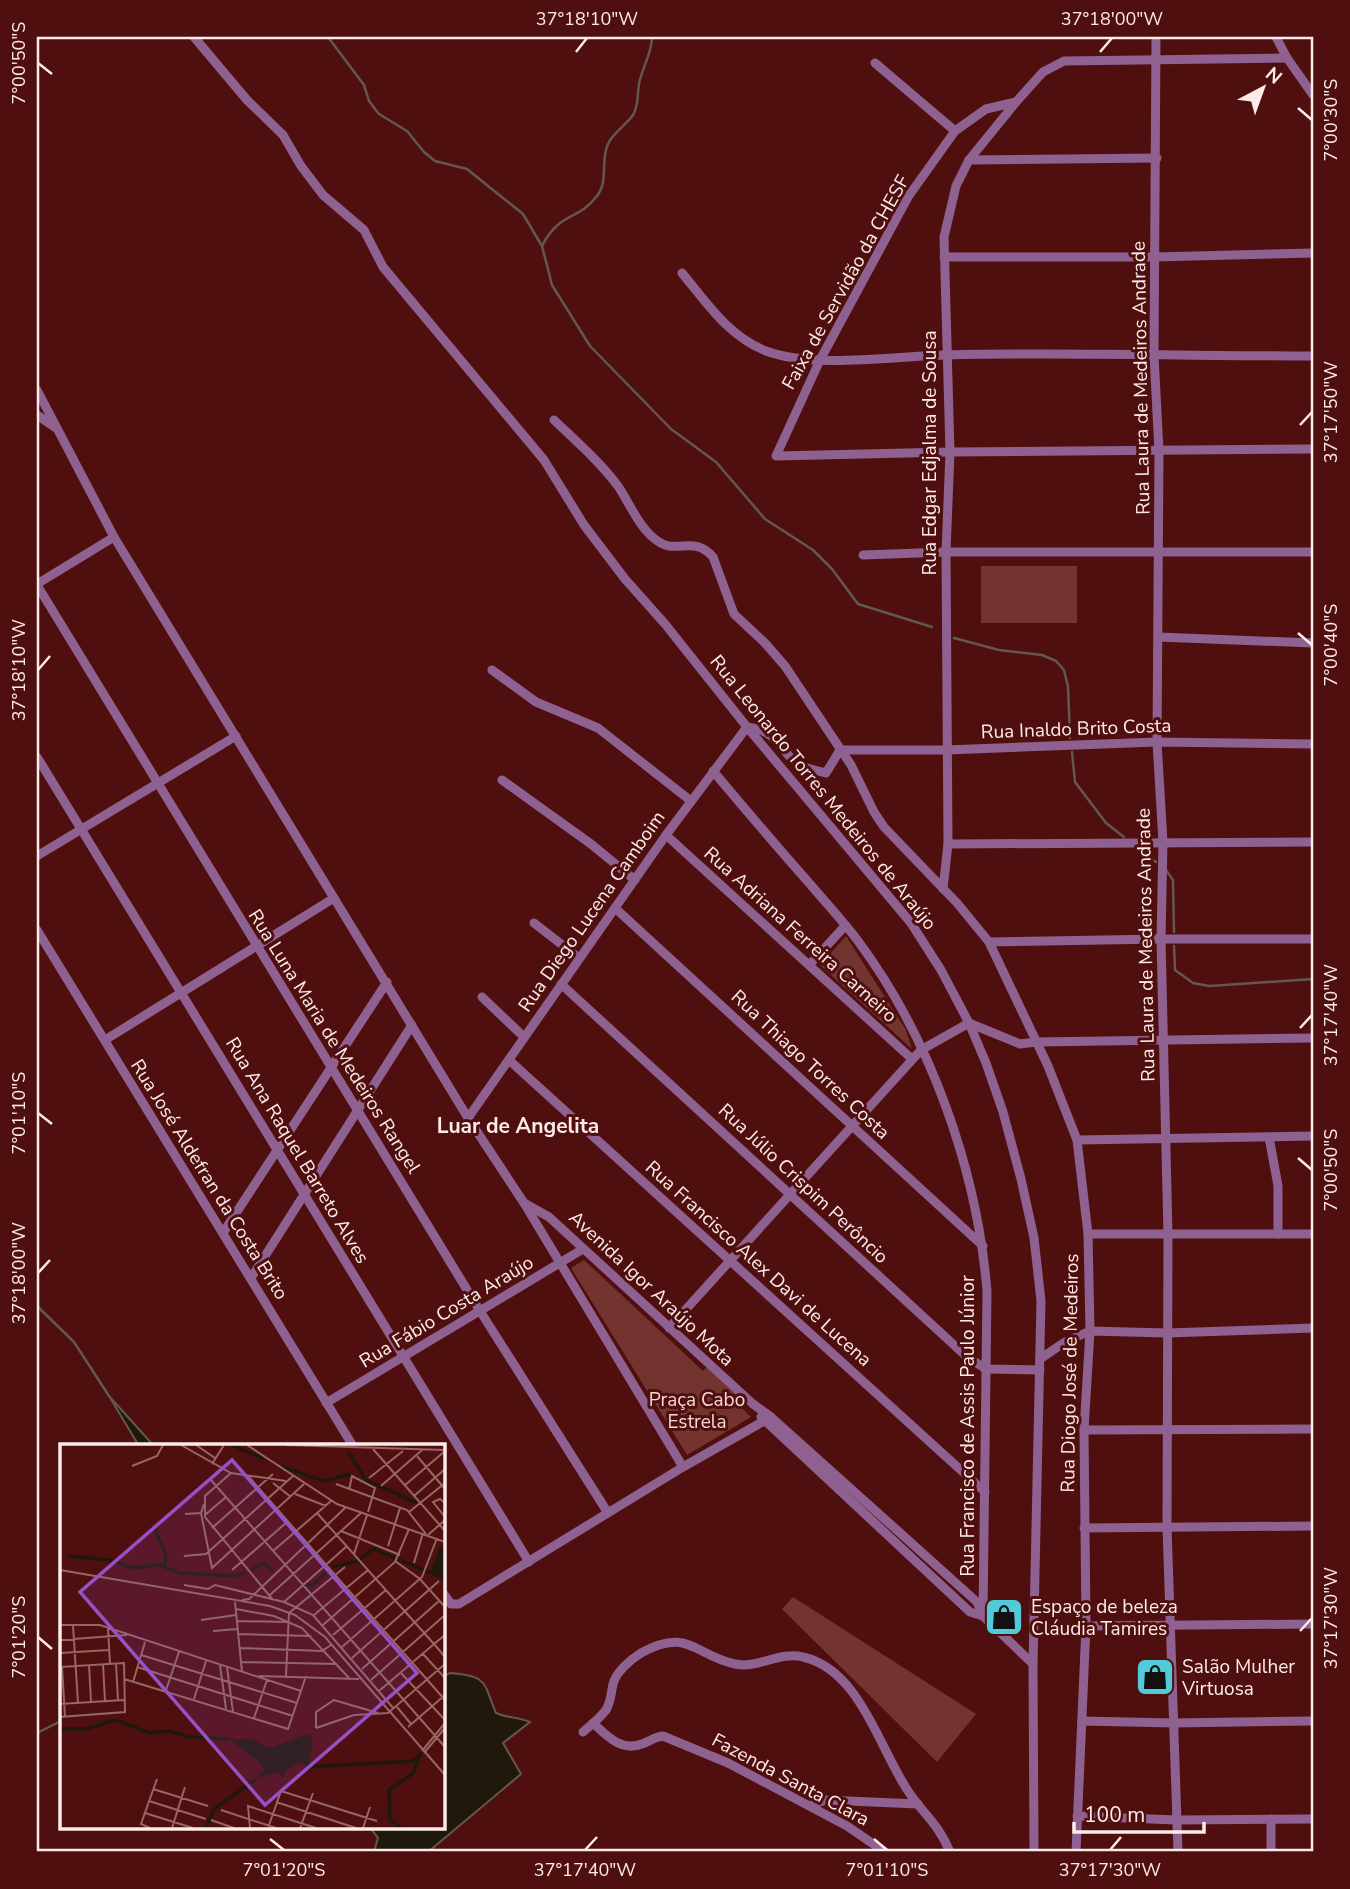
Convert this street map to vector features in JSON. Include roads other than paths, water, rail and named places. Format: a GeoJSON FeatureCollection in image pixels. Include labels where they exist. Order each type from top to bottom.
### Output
{"type":"FeatureCollection","features":[{"type":"Feature","properties":{"kind":"street","name":"Rua Leonardo Torres Medeiros de Araújo"},"geometry":{"type":"LineString","coordinates":[[194,37],[247,100],[283,135],[300,166],[323,195],[364,230],[383,267],[544,460],[601,548],[911,923],[941,970],[969,1023],[1003,1112],[1021,1179],[1034,1238],[1041,1301],[1033,1664],[1034,1852]]}},
{"type":"Feature","properties":{"kind":"street","name":"Rua Laura de Medeiros Andrade"},"geometry":{"type":"LineString","coordinates":[[1156,37],[1154,356],[1159,451],[1157,742],[1163,842],[1161,939],[1168,1235],[1167,1527],[1178,1852]]}},
{"type":"Feature","properties":{"kind":"street"},"geometry":{"type":"LineString","coordinates":[[1276,37],[1313,95]]}},
{"type":"Feature","properties":{"kind":"street"},"geometry":{"type":"LineString","coordinates":[[1156,61],[1287,58]]}},
{"type":"Feature","properties":{"kind":"street","name":"Rua Edgar Edjalma de Sousa"},"geometry":{"type":"LineString","coordinates":[[943,889],[948,844],[946,552],[950,452],[944,237],[949,211],[956,186],[969,160],[1016,102],[1048,68],[1064,61],[1156,61]]}},
{"type":"Feature","properties":{"kind":"street"},"geometry":{"type":"LineString","coordinates":[[875,63],[955,131]]}},
{"type":"Feature","properties":{"kind":"street","name":"Faixa de Servidão da CHESF"},"geometry":{"type":"LineString","coordinates":[[950,452],[776,456],[820,360],[908,197],[955,131],[986,109],[1016,102]]}},
{"type":"Feature","properties":{"kind":"street"},"geometry":{"type":"LineString","coordinates":[[969,160],[1157,158]]}},
{"type":"Feature","properties":{"kind":"street"},"geometry":{"type":"LineString","coordinates":[[944,257],[1155,257],[1313,253]]}},
{"type":"Feature","properties":{"kind":"street"},"geometry":{"type":"LineString","coordinates":[[682,273],[729,329],[747,343],[788,358],[820,360],[947,355],[1313,356]]}},
{"type":"Feature","properties":{"kind":"street"},"geometry":{"type":"LineString","coordinates":[[37,390],[114,537],[468,1118],[524,1203],[683,1467]]}},
{"type":"Feature","properties":{"kind":"street"},"geometry":{"type":"LineString","coordinates":[[37,415],[60,432]]}},
{"type":"Feature","properties":{"kind":"street","name":"Rua Diogo José de Medeiros"},"geometry":{"type":"LineString","coordinates":[[554,420],[610,476],[650,535],[659,543],[667,546],[696,546],[708,552],[715,563],[734,614],[785,666],[840,750],[884,827],[972,919],[989,942],[1048,1066],[1077,1140],[1088,1234],[1090,1331],[1084,1430],[1086,1626],[1076,1852]]}},
{"type":"Feature","properties":{"kind":"street"},"geometry":{"type":"LineString","coordinates":[[950,452],[1313,449]]}},
{"type":"Feature","properties":{"kind":"street"},"geometry":{"type":"LineString","coordinates":[[37,584],[114,537]]}},
{"type":"Feature","properties":{"kind":"street"},"geometry":{"type":"LineString","coordinates":[[863,555],[946,552],[1313,552]]}},
{"type":"Feature","properties":{"kind":"street","name":"Rua Luna Maria de Medeiros Rangel"},"geometry":{"type":"LineString","coordinates":[[37,584],[480,1311],[608,1513]]}},
{"type":"Feature","properties":{"kind":"street"},"geometry":{"type":"LineString","coordinates":[[1158,637],[1313,643]]}},
{"type":"Feature","properties":{"kind":"street"},"geometry":{"type":"LineString","coordinates":[[492,670],[536,702],[597,728],[691,801]]}},
{"type":"Feature","properties":{"kind":"street"},"geometry":{"type":"LineString","coordinates":[[747,727],[770,733],[797,763],[805,768],[826,773],[840,750]]}},
{"type":"Feature","properties":{"kind":"street","name":"Rua Diego Lucena Camboim"},"geometry":{"type":"LineString","coordinates":[[468,1118],[666,835],[747,727]]}},
{"type":"Feature","properties":{"kind":"street"},"geometry":{"type":"LineString","coordinates":[[37,856],[236,736]]}},
{"type":"Feature","properties":{"kind":"street","name":"Rua Inaldo Brito Costa"},"geometry":{"type":"LineString","coordinates":[[840,750],[946,750],[1157,742],[1313,744]]}},
{"type":"Feature","properties":{"kind":"street","name":"Rua Ana Raquel Barreto Alves"},"geometry":{"type":"LineString","coordinates":[[37,757],[529,1562]]}},
{"type":"Feature","properties":{"kind":"street","name":"Rua Francisco de Assis Paulo Júnior"},"geometry":{"type":"LineString","coordinates":[[713,771],[845,926],[879,973],[921,1050],[941,1094],[962,1156],[983,1246],[988,1332],[983,1616]]}},
{"type":"Feature","properties":{"kind":"street"},"geometry":{"type":"LineString","coordinates":[[502,780],[591,844],[635,880]]}},
{"type":"Feature","properties":{"kind":"street","name":"Rua Adriana Ferreira Carneiro"},"geometry":{"type":"LineString","coordinates":[[666,835],[912,1059]]}},
{"type":"Feature","properties":{"kind":"street"},"geometry":{"type":"LineString","coordinates":[[948,844],[1313,842]]}},
{"type":"Feature","properties":{"kind":"street"},"geometry":{"type":"LineString","coordinates":[[105,1040],[334,898]]}},
{"type":"Feature","properties":{"kind":"street","name":"Rua Thiago Torres Costa"},"geometry":{"type":"LineString","coordinates":[[615,908],[983,1246]]}},
{"type":"Feature","properties":{"kind":"street"},"geometry":{"type":"LineString","coordinates":[[534,923],[579,958]]}},
{"type":"Feature","properties":{"kind":"street"},"geometry":{"type":"LineString","coordinates":[[810,964],[845,926]]}},
{"type":"Feature","properties":{"kind":"street","name":"Rua José Aldefran da Costa Brito"},"geometry":{"type":"LineString","coordinates":[[37,930],[352,1444]]}},
{"type":"Feature","properties":{"kind":"street"},"geometry":{"type":"LineString","coordinates":[[989,942],[1313,939]]}},
{"type":"Feature","properties":{"kind":"street"},"geometry":{"type":"LineString","coordinates":[[223,1233],[387,982]]}},
{"type":"Feature","properties":{"kind":"street","name":"Rua Júlio Crispim Perôncio"},"geometry":{"type":"LineString","coordinates":[[561,984],[965,1356],[986,1369]]}},
{"type":"Feature","properties":{"kind":"street"},"geometry":{"type":"LineString","coordinates":[[482,997],[524,1037]]}},
{"type":"Feature","properties":{"kind":"street"},"geometry":{"type":"LineString","coordinates":[[669,1328],[912,1059],[921,1050],[969,1023],[1020,1045],[1036,1042],[1313,1038]]}},
{"type":"Feature","properties":{"kind":"street"},"geometry":{"type":"LineString","coordinates":[[251,1278],[412,1025]]}},
{"type":"Feature","properties":{"kind":"street","name":"Rua Francisco Alex Davi de Lucena"},"geometry":{"type":"LineString","coordinates":[[509,1060],[985,1492]]}},
{"type":"Feature","properties":{"kind":"street"},"geometry":{"type":"LineString","coordinates":[[1269,1136],[1278,1186],[1278,1234]]}},
{"type":"Feature","properties":{"kind":"street"},"geometry":{"type":"LineString","coordinates":[[1077,1140],[1313,1136]]}},
{"type":"Feature","properties":{"kind":"street","name":"Avenida Igor Araújo Mota"},"geometry":{"type":"LineString","coordinates":[[524,1203],[550,1217],[767,1419],[977,1602],[983,1616],[1033,1664]]}},
{"type":"Feature","properties":{"kind":"street"},"geometry":{"type":"LineString","coordinates":[[1088,1234],[1313,1234]]}},
{"type":"Feature","properties":{"kind":"street","name":"Rua Fábio Costa Araújo"},"geometry":{"type":"LineString","coordinates":[[326,1402],[583,1249]]}},
{"type":"Feature","properties":{"kind":"street"},"geometry":{"type":"LineString","coordinates":[[1040,1359],[1065,1342],[1090,1331],[1167,1333],[1313,1328]]}},
{"type":"Feature","properties":{"kind":"street"},"geometry":{"type":"LineString","coordinates":[[986,1369],[1040,1370]]}},
{"type":"Feature","properties":{"kind":"street"},"geometry":{"type":"LineString","coordinates":[[444,1594],[451,1604],[459,1604],[683,1467],[767,1419]]}},
{"type":"Feature","properties":{"kind":"street"},"geometry":{"type":"LineString","coordinates":[[1084,1430],[1313,1429]]}},
{"type":"Feature","properties":{"kind":"street"},"geometry":{"type":"LineString","coordinates":[[1084,1528],[1313,1526]]}},
{"type":"Feature","properties":{"kind":"street"},"geometry":{"type":"LineString","coordinates":[[1086,1626],[1313,1624]]}},
{"type":"Feature","properties":{"kind":"street"},"geometry":{"type":"LineString","coordinates":[[583,1732],[606,1710],[613,1682],[622,1668],[641,1653],[664,1643],[688,1643],[724,1661],[744,1666],[780,1657],[800,1656],[828,1668],[841,1678],[864,1710],[907,1791],[936,1824],[950,1852]]}},
{"type":"Feature","properties":{"kind":"street"},"geometry":{"type":"LineString","coordinates":[[1082,1721],[1313,1721]]}},
{"type":"Feature","properties":{"kind":"street","name":"Fazenda Santa Clara"},"geometry":{"type":"LineString","coordinates":[[593,1723],[612,1741],[629,1747],[658,1736],[728,1763],[868,1839],[885,1852]]}},
{"type":"Feature","properties":{"kind":"street"},"geometry":{"type":"LineString","coordinates":[[809,1806],[825,1800],[918,1804]]}},
{"type":"Feature","properties":{"kind":"street"},"geometry":{"type":"LineString","coordinates":[[1077,1816],[1177,1820],[1313,1819]]}},
{"type":"Feature","properties":{"kind":"street"},"geometry":{"type":"LineString","coordinates":[[1271,1819],[1271,1852]]}},
{"type":"Feature","properties":{"kind":"waterway"},"geometry":{"type":"LineString","coordinates":[[328,37],[364,85],[369,101],[379,114],[407,131],[435,161],[467,169],[523,214],[542,246],[552,285],[590,346],[671,429],[716,462],[765,519],[813,550],[832,569],[858,604],[932,627]]}},
{"type":"Feature","properties":{"kind":"waterway"},"geometry":{"type":"LineString","coordinates":[[542,246],[562,221],[590,204],[601,190],[606,150],[610,140],[635,111],[640,78],[652,37]]}},
{"type":"Feature","properties":{"kind":"waterway"},"geometry":{"type":"LineString","coordinates":[[954,638],[999,650],[1042,655],[1056,661],[1064,670],[1068,687],[1070,738]]}},
{"type":"Feature","properties":{"kind":"waterway"},"geometry":{"type":"LineString","coordinates":[[1072,752],[1075,782],[1106,823],[1124,837]]}},
{"type":"Feature","properties":{"kind":"waterway"},"geometry":{"type":"LineString","coordinates":[[1139,849],[1156,862]]}},
{"type":"Feature","properties":{"kind":"waterway"},"geometry":{"type":"LineString","coordinates":[[1166,870],[1173,880],[1174,932]]}},
{"type":"Feature","properties":{"kind":"waterway"},"geometry":{"type":"LineString","coordinates":[[1174,946],[1175,970],[1193,983],[1209,986],[1313,979]]}},
{"type":"Feature","properties":{"kind":"waterway"},"geometry":{"type":"LineString","coordinates":[[37,1306],[74,1342],[109,1396]]}},
{"type":"Feature","properties":{"kind":"waterway"},"geometry":{"type":"LineString","coordinates":[[37,1733],[60,1722]]}},
{"type":"Feature","properties":{"kind":"place","name":"Espaço de beleza Cláudia Tamires"},"geometry":{"type":"Point","coordinates":[1004,1617]}},
{"type":"Feature","properties":{"kind":"place","name":"Salão Mulher Virtuosa"},"geometry":{"type":"Point","coordinates":[1155,1677]}},
{"type":"Feature","properties":{"kind":"district","name":"Luar de Angelita"},"geometry":{"type":"Point","coordinates":[518,1126]}},
{"type":"Feature","properties":{"kind":"park label","name":"Praça Cabo Estrela"},"geometry":{"type":"Point","coordinates":[697,1410]}}]}
